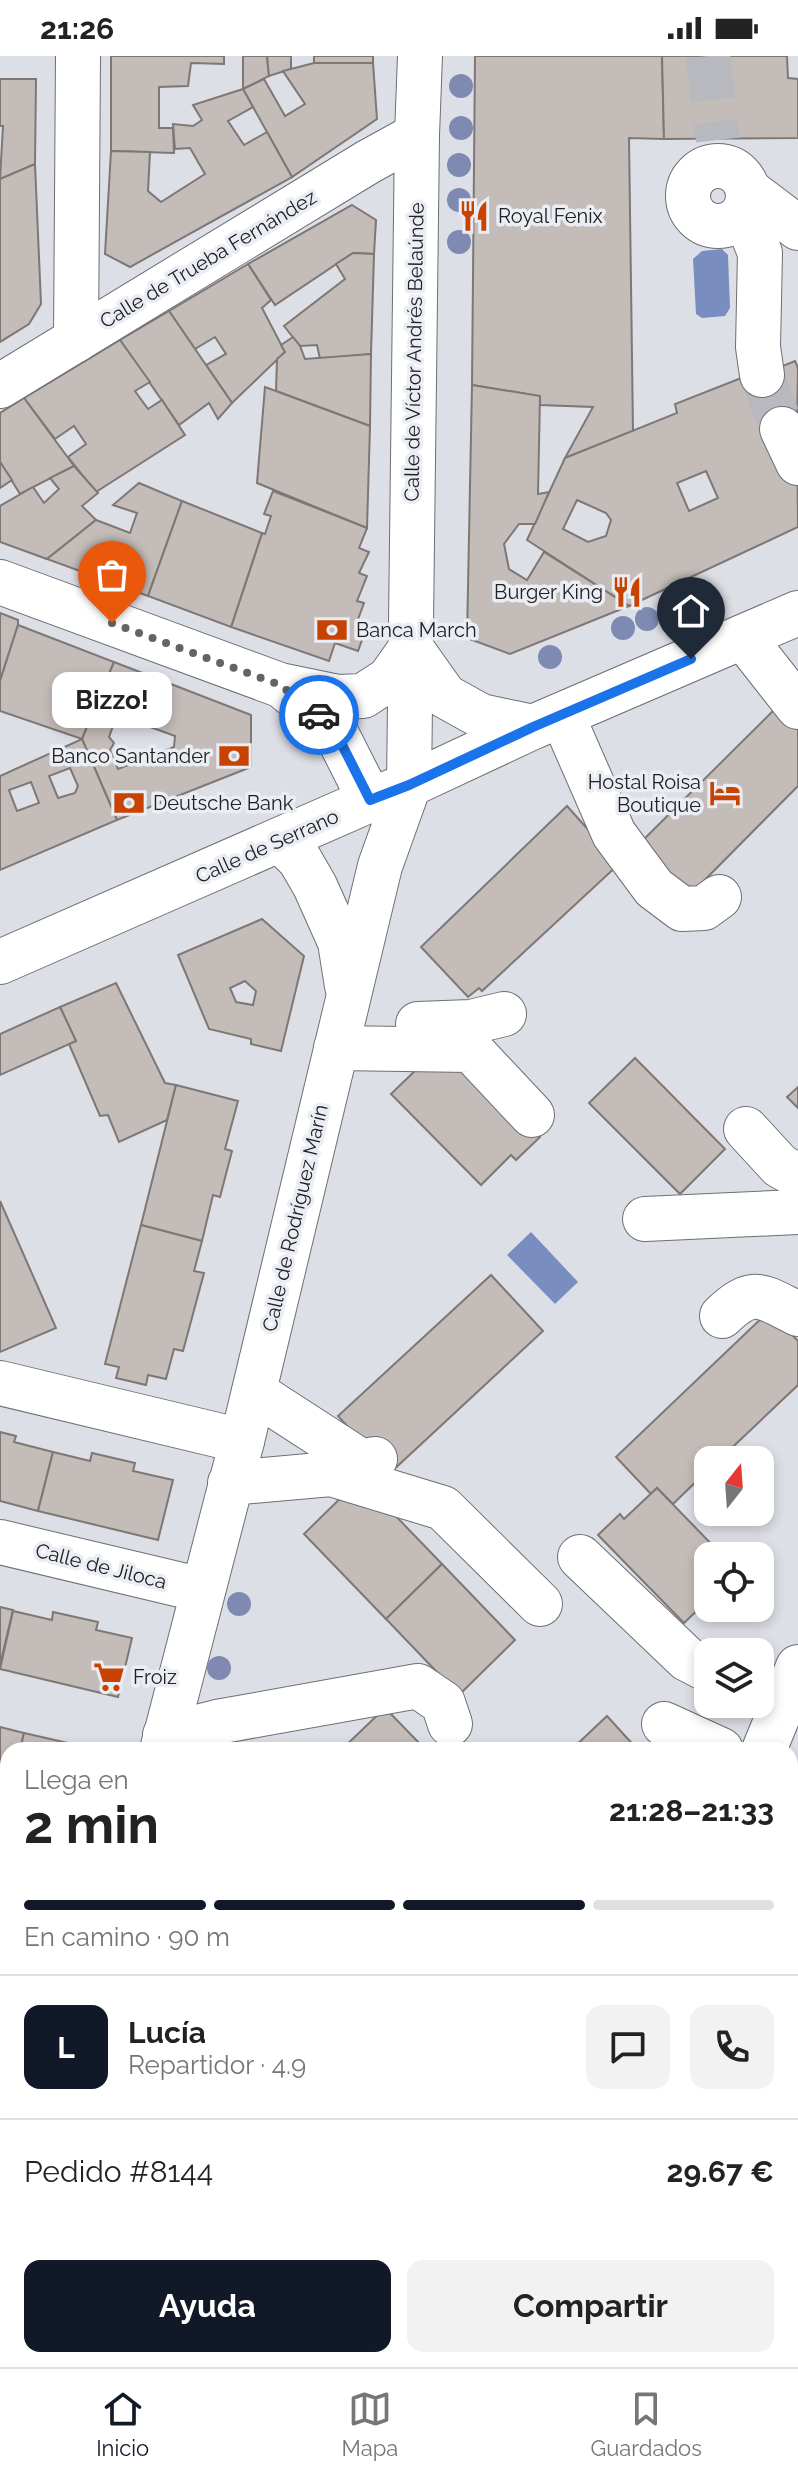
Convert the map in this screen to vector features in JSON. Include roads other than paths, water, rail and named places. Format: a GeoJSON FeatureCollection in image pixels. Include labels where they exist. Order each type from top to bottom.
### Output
{"type":"FeatureCollection","features":[{"type":"Feature","properties":{"kind":"street"},"geometry":{"type":"LineString","coordinates":[[76,340],[78,56]]}},
{"type":"Feature","properties":{"kind":"street","name":"Calle de Víctor Andrés Belaúnde"},"geometry":{"type":"LineString","coordinates":[[390,793],[411,648],[420,56]]}},
{"type":"Feature","properties":{"kind":"street","name":"Calle de Trueba Fernández"},"geometry":{"type":"LineString","coordinates":[[0,386],[417,135]]}},
{"type":"Feature","properties":{"kind":"street"},"geometry":{"type":"LineString","coordinates":[[762,375],[758,347],[760,253],[733,177],[798,228]]}},
{"type":"Feature","properties":{"kind":"street"},"geometry":{"type":"LineString","coordinates":[[0,582],[280,685],[338,697],[363,696],[389,679],[411,648],[445,696],[481,716],[547,721],[614,834],[654,888],[682,909],[704,908],[719,897]]}},
{"type":"Feature","properties":{"kind":"street","name":"Calle de Serrano"},"geometry":{"type":"LineString","coordinates":[[0,962],[798,613]]}},
{"type":"Feature","properties":{"kind":"street"},"geometry":{"type":"LineString","coordinates":[[743,637],[798,707]]}},
{"type":"Feature","properties":{"kind":"street"},"geometry":{"type":"LineString","coordinates":[[280,685],[332,725],[390,793]]}},
{"type":"Feature","properties":{"kind":"street","name":"Calle de Rodríguez Marín"},"geometry":{"type":"LineString","coordinates":[[163,1742],[242,1441],[380,866],[390,793]]}},
{"type":"Feature","properties":{"kind":"street","name":"Calle de Rodríguez Marín"},"geometry":{"type":"LineString","coordinates":[[277,842],[300,860],[340,942],[343,1019]]}},
{"type":"Feature","properties":{"kind":"street"},"geometry":{"type":"LineString","coordinates":[[343,1019],[424,1024],[471,1022],[504,1014]]}},
{"type":"Feature","properties":{"kind":"street"},"geometry":{"type":"LineString","coordinates":[[343,1019],[471,1050],[532,1115]]}},
{"type":"Feature","properties":{"kind":"street"},"geometry":{"type":"LineString","coordinates":[[746,1129],[780,1166],[798,1176]]}},
{"type":"Feature","properties":{"kind":"street"},"geometry":{"type":"LineString","coordinates":[[645,1219],[798,1212]]}},
{"type":"Feature","properties":{"kind":"street"},"geometry":{"type":"LineString","coordinates":[[722,1316],[740,1299],[761,1296],[798,1314]]}},
{"type":"Feature","properties":{"kind":"street"},"geometry":{"type":"LineString","coordinates":[[0,1383],[242,1441]]}},
{"type":"Feature","properties":{"kind":"street"},"geometry":{"type":"LineString","coordinates":[[254,1392],[362,1462],[375,1459]]}},
{"type":"Feature","properties":{"kind":"street"},"geometry":{"type":"LineString","coordinates":[[230,1483],[331,1474],[443,1508],[540,1604]]}},
{"type":"Feature","properties":{"kind":"street","name":"Calle de Jiloca"},"geometry":{"type":"LineString","coordinates":[[0,1542],[202,1590]]}},
{"type":"Feature","properties":{"kind":"street"},"geometry":{"type":"LineString","coordinates":[[580,1557],[694,1663]]}},
{"type":"Feature","properties":{"kind":"street"},"geometry":{"type":"LineString","coordinates":[[774,1700],[798,1667]]}},
{"type":"Feature","properties":{"kind":"street"},"geometry":{"type":"LineString","coordinates":[[163,1742],[217,1722],[418,1686],[443,1703],[450,1724]]}},
{"type":"Feature","properties":{"kind":"street"},"geometry":{"type":"LineString","coordinates":[[765,1742],[768,1718]]}},
{"type":"Feature","properties":{"kind":"street"},"geometry":{"type":"LineString","coordinates":[[664,1724],[703,1742]]}},
{"type":"Feature","properties":{"kind":"tunnel"},"geometry":{"type":"LineString","coordinates":[[708,56],[718,140]]}},
{"type":"Feature","properties":{"kind":"tunnel"},"geometry":{"type":"LineString","coordinates":[[762,375],[782,429]]}},
{"type":"Feature","properties":{"kind":"place","name":"Royal Fenix"},"geometry":{"type":"Point","coordinates":[474,216]}},
{"type":"Feature","properties":{"kind":"place","name":"Burger King"},"geometry":{"type":"Point","coordinates":[627,592]}},
{"type":"Feature","properties":{"kind":"place","name":"Bizzo!"},"geometry":{"type":"Point","coordinates":[112,623]}},
{"type":"Feature","properties":{"kind":"place","name":"Banca March"},"geometry":{"type":"Point","coordinates":[332,630]}},
{"type":"Feature","properties":{"kind":"place","name":"Banco Santander"},"geometry":{"type":"Point","coordinates":[234,756]}},
{"type":"Feature","properties":{"kind":"place","name":"Hostal Roisa Boutique"},"geometry":{"type":"Point","coordinates":[725,793]}},
{"type":"Feature","properties":{"kind":"place","name":"Deutsche Bank"},"geometry":{"type":"Point","coordinates":[129,803]}},
{"type":"Feature","properties":{"kind":"place","name":"Froiz"},"geometry":{"type":"Point","coordinates":[109,1677]}}]}
